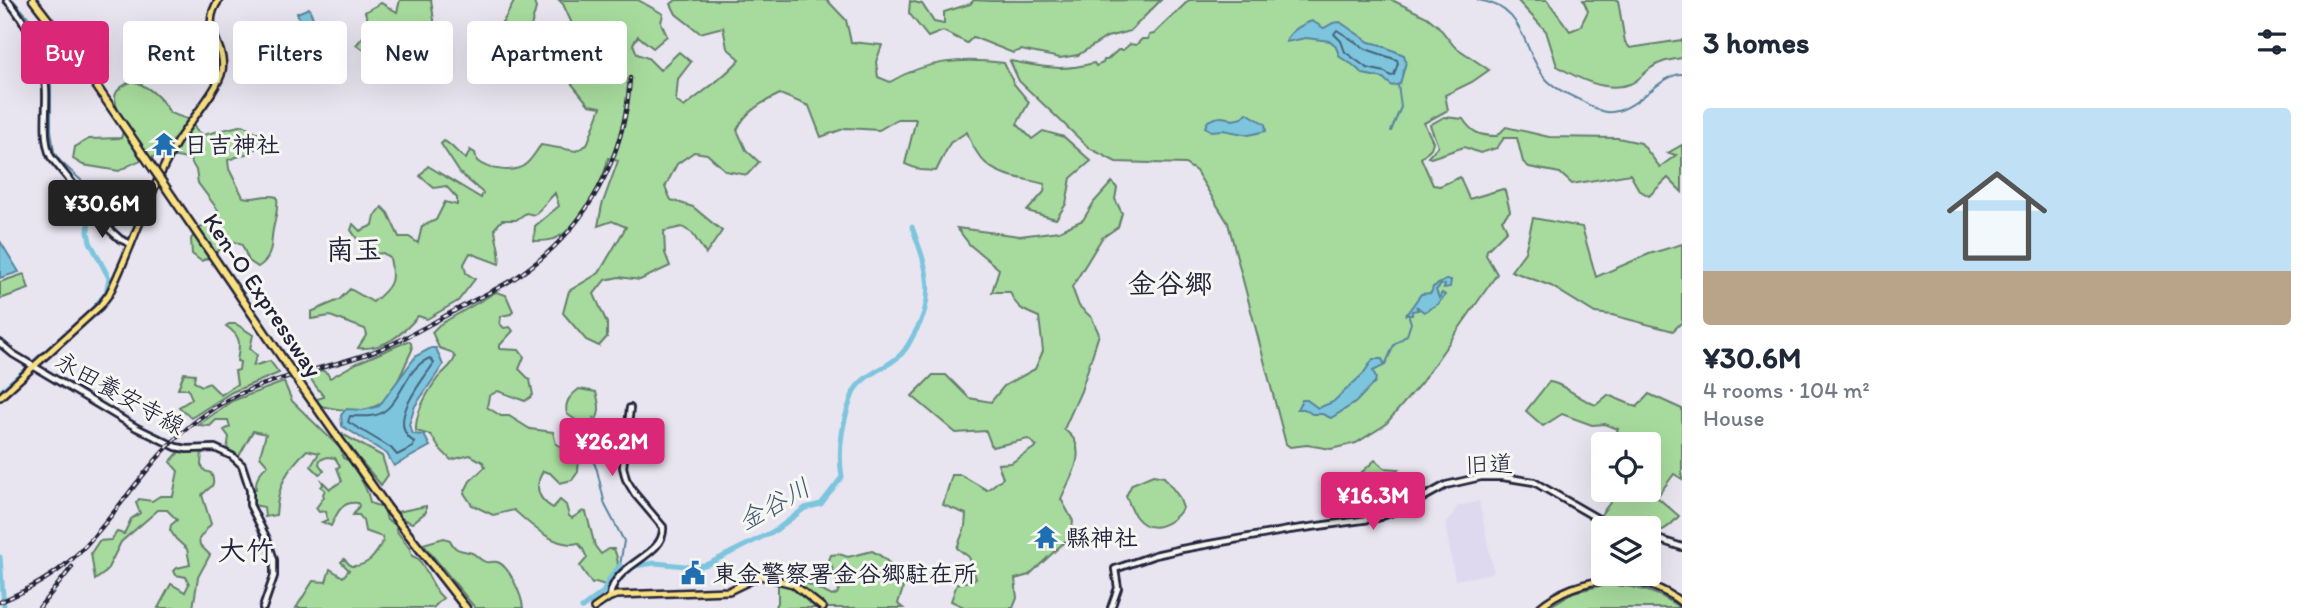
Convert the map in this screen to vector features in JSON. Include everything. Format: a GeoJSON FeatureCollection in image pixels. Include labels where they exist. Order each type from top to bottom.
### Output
{"type":"FeatureCollection","features":[{"type":"Feature","properties":{"kind":"highway","name":"Ken-O Expressway"},"geometry":{"type":"LineString","coordinates":[[33,0],[100,90],[381,498],[466,608]]}},
{"type":"Feature","properties":{"kind":"main road"},"geometry":{"type":"LineString","coordinates":[[0,397],[107,297],[176,144],[221,75],[222,58],[211,20],[219,0]]}},
{"type":"Feature","properties":{"kind":"main road"},"geometry":{"type":"LineString","coordinates":[[594,608],[610,597],[624,594],[729,591],[760,576],[793,584],[823,608]]}},
{"type":"Feature","properties":{"kind":"main road"},"geometry":{"type":"LineString","coordinates":[[1539,608],[1573,587],[1606,581],[1639,583],[1665,592],[1682,603]]}},
{"type":"Feature","properties":{"kind":"street"},"geometry":{"type":"LineString","coordinates":[[7,0],[25,22],[44,76],[48,151],[86,202],[116,236],[131,244]]}},
{"type":"Feature","properties":{"kind":"street","name":"永田養安寺線"},"geometry":{"type":"LineString","coordinates":[[0,343],[27,363],[137,428],[176,447],[215,448],[232,456],[242,465],[246,471],[250,505],[274,560],[274,576],[263,608]]}},
{"type":"Feature","properties":{"kind":"street"},"geometry":{"type":"LineString","coordinates":[[610,597],[616,579],[659,544],[663,535],[663,527],[628,485],[624,474],[630,408]]}},
{"type":"Feature","properties":{"kind":"street","name":"旧道"},"geometry":{"type":"LineString","coordinates":[[1111,608],[1118,588],[1115,569],[1182,549],[1377,518],[1408,506],[1446,485],[1481,477],[1534,482],[1593,516]]}},
{"type":"Feature","properties":{"kind":"street"},"geometry":{"type":"LineString","coordinates":[[1661,540],[1682,547]]}},
{"type":"Feature","properties":{"kind":"shaded area"},"geometry":{"type":"Polygon","coordinates":[[[1479,501],[1494,573],[1455,580],[1445,524],[1458,506],[1479,501]]]}},
{"type":"Feature","properties":{"kind":"green space"},"geometry":{"type":"Polygon","coordinates":[[[400,0],[431,0],[434,21],[368,21],[365,12],[381,3],[397,12],[400,0]]]}},
{"type":"Feature","properties":{"kind":"green space"},"geometry":{"type":"Polygon","coordinates":[[[515,0],[533,0],[536,8],[532,21],[504,21],[515,0]]]}},
{"type":"Feature","properties":{"kind":"green space"},"geometry":{"type":"Polygon","coordinates":[[[559,0],[638,0],[663,14],[661,23],[667,36],[653,48],[638,36],[633,44],[637,54],[648,58],[660,70],[679,52],[691,62],[678,79],[676,101],[684,107],[740,59],[727,48],[723,27],[700,33],[676,14],[671,4],[676,0],[827,0],[846,20],[851,42],[882,45],[876,62],[878,77],[890,82],[917,69],[945,62],[1004,63],[1014,84],[1029,102],[1017,124],[1032,139],[1043,131],[1064,137],[1091,161],[1071,178],[1066,204],[1056,219],[1027,211],[1044,192],[1045,184],[1007,175],[988,165],[973,146],[967,132],[950,143],[936,171],[920,170],[905,164],[916,119],[898,119],[879,130],[846,128],[821,137],[809,106],[780,94],[755,108],[737,130],[746,150],[759,162],[747,175],[726,171],[707,154],[694,152],[677,164],[665,187],[671,200],[693,207],[722,231],[706,254],[692,233],[682,227],[664,231],[665,253],[670,266],[640,280],[619,277],[605,280],[594,294],[607,323],[607,337],[599,346],[586,340],[563,313],[569,291],[599,273],[626,227],[612,221],[598,226],[602,205],[618,161],[608,158],[602,178],[590,201],[567,231],[554,239],[534,241],[535,226],[559,206],[555,193],[535,215],[526,213],[516,220],[502,220],[495,228],[499,264],[470,253],[464,264],[466,273],[475,279],[458,301],[427,319],[418,316],[392,340],[376,346],[358,348],[367,334],[365,329],[330,316],[311,319],[311,312],[339,300],[350,289],[373,302],[390,283],[390,258],[383,253],[368,255],[351,230],[353,224],[360,231],[373,225],[375,216],[382,207],[388,213],[399,237],[409,237],[418,243],[422,226],[436,220],[445,202],[457,205],[457,198],[446,186],[434,188],[420,176],[428,166],[481,198],[483,193],[460,173],[441,144],[444,141],[466,159],[470,150],[475,153],[477,161],[502,170],[515,169],[526,164],[541,145],[576,151],[587,145],[601,107],[589,105],[572,84],[627,84],[627,21],[571,21],[559,0]]]}},
{"type":"Feature","properties":{"kind":"green space"},"geometry":{"type":"Polygon","coordinates":[[[974,0],[1161,0],[1130,31],[1107,37],[1078,55],[1060,58],[1021,50],[1013,53],[973,37],[967,43],[943,31],[928,37],[909,13],[910,1],[922,4],[934,22],[944,24],[944,12],[970,4],[974,0]]]}},
{"type":"Feature","properties":{"kind":"green space"},"geometry":{"type":"Polygon","coordinates":[[[1189,0],[1392,0],[1427,17],[1454,46],[1489,70],[1445,95],[1448,110],[1424,123],[1433,142],[1421,158],[1433,185],[1440,186],[1460,177],[1469,199],[1503,189],[1505,191],[1510,211],[1502,220],[1507,230],[1487,250],[1486,255],[1497,274],[1421,383],[1385,425],[1356,443],[1331,449],[1307,445],[1290,447],[1286,444],[1228,223],[1196,171],[1185,164],[1116,162],[1089,148],[1019,81],[1010,61],[1052,68],[1094,63],[1096,66],[1118,50],[1148,39],[1149,35],[1154,34],[1189,0]]]}},
{"type":"Feature","properties":{"kind":"green space"},"geometry":{"type":"Polygon","coordinates":[[[1517,0],[1547,0],[1570,31],[1580,27],[1588,11],[1583,0],[1618,0],[1625,42],[1630,48],[1682,40],[1682,58],[1658,64],[1630,84],[1611,87],[1592,83],[1557,66],[1546,31],[1517,0]]]}},
{"type":"Feature","properties":{"kind":"green space"},"geometry":{"type":"Polygon","coordinates":[[[128,84],[145,86],[163,102],[170,113],[190,120],[203,135],[243,125],[258,133],[260,145],[251,152],[228,160],[229,169],[243,197],[277,197],[270,250],[265,261],[258,267],[249,261],[242,245],[233,241],[201,261],[192,254],[191,239],[218,210],[198,183],[196,170],[190,160],[171,156],[153,157],[119,171],[83,165],[73,159],[75,147],[89,139],[121,138],[122,121],[115,99],[116,93],[128,84]]]}},
{"type":"Feature","properties":{"kind":"green space"},"geometry":{"type":"Polygon","coordinates":[[[1444,117],[1463,119],[1473,131],[1486,135],[1497,136],[1506,127],[1549,137],[1618,138],[1641,143],[1660,167],[1676,155],[1668,153],[1682,145],[1682,192],[1668,178],[1649,196],[1639,190],[1630,174],[1572,184],[1560,173],[1529,167],[1523,162],[1517,138],[1504,138],[1497,148],[1480,153],[1464,147],[1428,157],[1438,146],[1430,125],[1444,117]]]}},
{"type":"Feature","properties":{"kind":"green space"},"geometry":{"type":"Polygon","coordinates":[[[1112,182],[1117,188],[1115,199],[1122,213],[1118,227],[1102,238],[1072,287],[1079,306],[1092,318],[1099,334],[1081,391],[1064,429],[1074,439],[1078,456],[1061,499],[1073,521],[1071,536],[1029,575],[1015,579],[1017,598],[1013,608],[966,608],[951,601],[957,584],[976,579],[969,557],[957,548],[965,527],[966,514],[943,505],[952,475],[961,475],[987,490],[1003,478],[998,464],[1011,463],[1037,446],[1028,439],[992,447],[986,431],[956,433],[912,396],[933,375],[946,375],[969,398],[991,402],[1004,386],[1035,369],[1043,351],[1039,317],[1021,308],[1010,292],[992,292],[999,269],[970,245],[957,228],[1020,236],[1059,231],[1083,220],[1094,202],[1112,182]]]}},
{"type":"Feature","properties":{"kind":"green space"},"geometry":{"type":"Polygon","coordinates":[[[1533,218],[1582,227],[1596,277],[1649,254],[1682,244],[1682,322],[1673,331],[1595,313],[1551,286],[1511,271],[1525,252],[1533,218]]]}},
{"type":"Feature","properties":{"kind":"green space"},"geometry":{"type":"Polygon","coordinates":[[[24,274],[29,289],[0,299],[0,282],[24,274]]]}},
{"type":"Feature","properties":{"kind":"green space"},"geometry":{"type":"Polygon","coordinates":[[[496,292],[506,295],[513,311],[501,316],[500,324],[513,331],[500,345],[500,349],[519,350],[524,357],[519,369],[530,380],[533,395],[525,401],[498,391],[489,396],[487,407],[530,429],[553,432],[556,444],[579,458],[578,472],[572,480],[560,483],[550,473],[543,471],[538,487],[540,497],[553,508],[560,500],[566,505],[572,518],[583,511],[586,512],[595,546],[601,554],[614,549],[617,569],[608,586],[596,582],[592,584],[580,566],[587,558],[578,543],[569,544],[552,539],[514,510],[493,515],[472,505],[464,493],[470,481],[485,467],[483,462],[470,455],[451,460],[431,435],[416,431],[417,418],[426,397],[455,357],[451,352],[439,348],[432,332],[439,325],[496,292]]]}},
{"type":"Feature","properties":{"kind":"green space"},"geometry":{"type":"Polygon","coordinates":[[[236,324],[253,335],[250,349],[257,355],[253,366],[270,361],[279,373],[232,392],[191,418],[179,407],[192,399],[188,389],[178,389],[184,373],[195,374],[194,382],[202,386],[209,383],[221,395],[237,384],[235,371],[239,370],[239,341],[226,326],[236,324]]]}},
{"type":"Feature","properties":{"kind":"green space"},"geometry":{"type":"Polygon","coordinates":[[[408,341],[412,350],[395,386],[381,403],[359,411],[316,404],[317,399],[324,397],[309,377],[321,370],[330,378],[408,341]]]}},
{"type":"Feature","properties":{"kind":"green space"},"geometry":{"type":"Polygon","coordinates":[[[284,382],[292,401],[341,449],[343,458],[350,461],[365,486],[370,503],[384,508],[387,520],[397,525],[396,530],[412,556],[419,559],[443,598],[433,608],[296,608],[313,581],[326,582],[330,569],[343,577],[349,570],[341,562],[344,559],[351,566],[367,562],[383,541],[382,537],[365,531],[363,520],[359,515],[353,515],[358,503],[344,506],[331,526],[322,522],[327,520],[326,511],[319,512],[316,508],[324,497],[322,481],[330,489],[342,481],[337,468],[340,466],[335,458],[320,460],[319,464],[324,471],[319,474],[311,466],[319,453],[307,450],[284,479],[276,515],[265,517],[264,507],[253,505],[252,490],[256,489],[259,476],[268,465],[260,456],[266,434],[253,431],[238,458],[227,450],[229,437],[224,430],[230,427],[228,420],[216,420],[210,426],[198,425],[232,401],[284,382]]]}},
{"type":"Feature","properties":{"kind":"green space"},"geometry":{"type":"Polygon","coordinates":[[[1549,382],[1596,405],[1608,395],[1637,407],[1649,394],[1682,409],[1682,479],[1674,474],[1661,492],[1661,432],[1617,432],[1618,429],[1605,424],[1592,425],[1562,414],[1543,426],[1526,411],[1549,382]]]}},
{"type":"Feature","properties":{"kind":"green space"},"geometry":{"type":"Polygon","coordinates":[[[579,389],[596,392],[599,410],[597,418],[590,426],[567,414],[568,400],[579,389]]]}},
{"type":"Feature","properties":{"kind":"green space"},"geometry":{"type":"Polygon","coordinates":[[[335,430],[382,456],[388,475],[381,485],[335,430]]]}},
{"type":"Feature","properties":{"kind":"green space"},"geometry":{"type":"Polygon","coordinates":[[[202,450],[201,465],[205,471],[211,473],[213,481],[212,486],[202,495],[211,524],[199,539],[200,545],[210,555],[198,577],[193,608],[158,608],[171,584],[185,592],[189,584],[186,577],[176,575],[174,571],[190,565],[187,549],[170,530],[177,520],[167,510],[158,510],[121,542],[106,572],[95,580],[91,553],[99,541],[111,540],[117,532],[124,534],[131,519],[140,513],[136,503],[139,499],[152,501],[160,496],[173,496],[178,471],[170,462],[179,452],[202,450]]]}},
{"type":"Feature","properties":{"kind":"green space"},"geometry":{"type":"Polygon","coordinates":[[[1375,460],[1384,468],[1399,469],[1369,490],[1349,493],[1360,474],[1375,460]]]}},
{"type":"Feature","properties":{"kind":"green space"},"geometry":{"type":"Polygon","coordinates":[[[1153,475],[1164,477],[1179,497],[1183,508],[1173,519],[1155,527],[1142,523],[1136,517],[1126,496],[1132,484],[1153,475]]]}},
{"type":"Feature","properties":{"kind":"green space"},"geometry":{"type":"Polygon","coordinates":[[[1661,500],[1679,516],[1661,530],[1661,516],[1600,516],[1611,502],[1661,500]]]}},
{"type":"Feature","properties":{"kind":"green space"},"geometry":{"type":"Polygon","coordinates":[[[426,506],[426,512],[412,523],[400,518],[397,512],[426,506]]]}},
{"type":"Feature","properties":{"kind":"green space"},"geometry":{"type":"Polygon","coordinates":[[[444,538],[450,540],[457,549],[472,553],[487,562],[502,564],[514,582],[523,608],[475,608],[423,544],[444,538]]]}},
{"type":"Feature","properties":{"kind":"green space"},"geometry":{"type":"Polygon","coordinates":[[[872,551],[899,575],[903,586],[898,604],[903,608],[774,608],[778,603],[778,581],[786,573],[832,596],[837,594],[840,587],[829,560],[831,555],[848,557],[872,551]]]}},
{"type":"Feature","properties":{"kind":"green space"},"geometry":{"type":"Polygon","coordinates":[[[1600,586],[1625,586],[1663,597],[1681,608],[1547,608],[1574,592],[1600,586]]]}},
{"type":"Feature","properties":{"kind":"water"},"geometry":{"type":"Polygon","coordinates":[[[309,8],[314,21],[300,21],[297,13],[309,8]]]}},
{"type":"Feature","properties":{"kind":"water"},"geometry":{"type":"Polygon","coordinates":[[[1312,21],[1324,28],[1340,22],[1369,42],[1404,55],[1406,62],[1400,84],[1392,86],[1383,78],[1363,74],[1340,57],[1335,45],[1330,41],[1306,38],[1286,42],[1293,32],[1312,21]]]}},
{"type":"Feature","properties":{"kind":"water"},"geometry":{"type":"Polygon","coordinates":[[[1247,113],[1265,124],[1266,131],[1249,135],[1223,130],[1211,131],[1205,127],[1208,121],[1215,118],[1233,120],[1242,118],[1247,113]]]}},
{"type":"Feature","properties":{"kind":"water"},"geometry":{"type":"Polygon","coordinates":[[[0,241],[19,272],[0,278],[0,241]]]}},
{"type":"Feature","properties":{"kind":"water"},"geometry":{"type":"Polygon","coordinates":[[[1451,280],[1450,287],[1444,288],[1445,285],[1442,284],[1436,290],[1439,298],[1442,293],[1445,295],[1438,304],[1424,312],[1416,306],[1418,310],[1412,311],[1412,315],[1406,315],[1421,294],[1431,293],[1433,287],[1451,280]]]}},
{"type":"Feature","properties":{"kind":"water"},"geometry":{"type":"Polygon","coordinates":[[[436,348],[443,365],[415,406],[409,425],[413,434],[424,435],[430,446],[394,466],[387,454],[342,426],[341,415],[346,409],[363,410],[379,406],[416,356],[436,348]]]}},
{"type":"Feature","properties":{"kind":"water"},"geometry":{"type":"Polygon","coordinates":[[[1373,359],[1382,359],[1385,365],[1373,371],[1375,382],[1355,403],[1331,418],[1297,409],[1302,400],[1307,400],[1318,408],[1333,402],[1363,374],[1373,359]]]}},
{"type":"Feature","properties":{"kind":"waterway"},"geometry":{"type":"LineString","coordinates":[[13,0],[35,25],[51,85],[54,152],[84,183],[91,202]]}},
{"type":"Feature","properties":{"kind":"waterway"},"geometry":{"type":"LineString","coordinates":[[1478,0],[1494,4],[1514,20],[1537,66],[1549,82],[1600,110],[1617,111],[1627,107],[1664,80],[1682,74]]}},
{"type":"Feature","properties":{"kind":"waterway"},"geometry":{"type":"LineString","coordinates":[[1391,131],[1401,107],[1398,85]]}},
{"type":"Feature","properties":{"kind":"waterway"},"geometry":{"type":"LineString","coordinates":[[89,218],[91,208]]}},
{"type":"Feature","properties":{"kind":"waterway"},"geometry":{"type":"LineString","coordinates":[[0,392],[91,311],[106,293],[109,278],[90,242],[89,218]]}},
{"type":"Feature","properties":{"kind":"waterway","name":"金谷川"},"geometry":{"type":"LineString","coordinates":[[582,608],[603,592],[620,565],[621,568],[655,563],[696,567],[708,564],[776,530],[805,508],[821,504],[842,477],[842,433],[854,391],[863,381],[902,353],[921,322],[928,295],[928,282],[912,227]]}},
{"type":"Feature","properties":{"kind":"waterway"},"geometry":{"type":"LineString","coordinates":[[1385,365],[1394,345],[1407,335],[1411,323],[1409,317]]}},
{"type":"Feature","properties":{"kind":"waterway"},"geometry":{"type":"LineString","coordinates":[[593,417],[605,436],[592,458],[605,505],[624,541],[620,565]]}},
{"type":"Feature","properties":{"kind":"waterway"},"geometry":{"type":"LineString","coordinates":[[0,557],[4,608]]}},
{"type":"Feature","properties":{"kind":"railway"},"geometry":{"type":"LineString","coordinates":[[0,602],[38,584],[72,559],[167,447],[222,403],[280,379],[374,352],[505,284],[544,256],[583,213],[611,163],[627,108],[630,78]]}},
{"type":"Feature","properties":{"kind":"railway"},"geometry":{"type":"LineString","coordinates":[[39,608],[72,567]]}},
{"type":"Feature","properties":{"kind":"place","name":"日吉神社"},"geometry":{"type":"Point","coordinates":[164,144]}},
{"type":"Feature","properties":{"kind":"place","name":"縣神社"},"geometry":{"type":"Point","coordinates":[1046,537]}},
{"type":"Feature","properties":{"kind":"place","name":"東金警察署金谷郷駐在所"},"geometry":{"type":"Point","coordinates":[693,573]}},
{"type":"Feature","properties":{"kind":"district","name":"南玉"},"geometry":{"type":"Point","coordinates":[354,249]}},
{"type":"Feature","properties":{"kind":"district","name":"金谷郷"},"geometry":{"type":"Point","coordinates":[1170,283]}},
{"type":"Feature","properties":{"kind":"district","name":"大竹"},"geometry":{"type":"Point","coordinates":[246,550]}}]}
